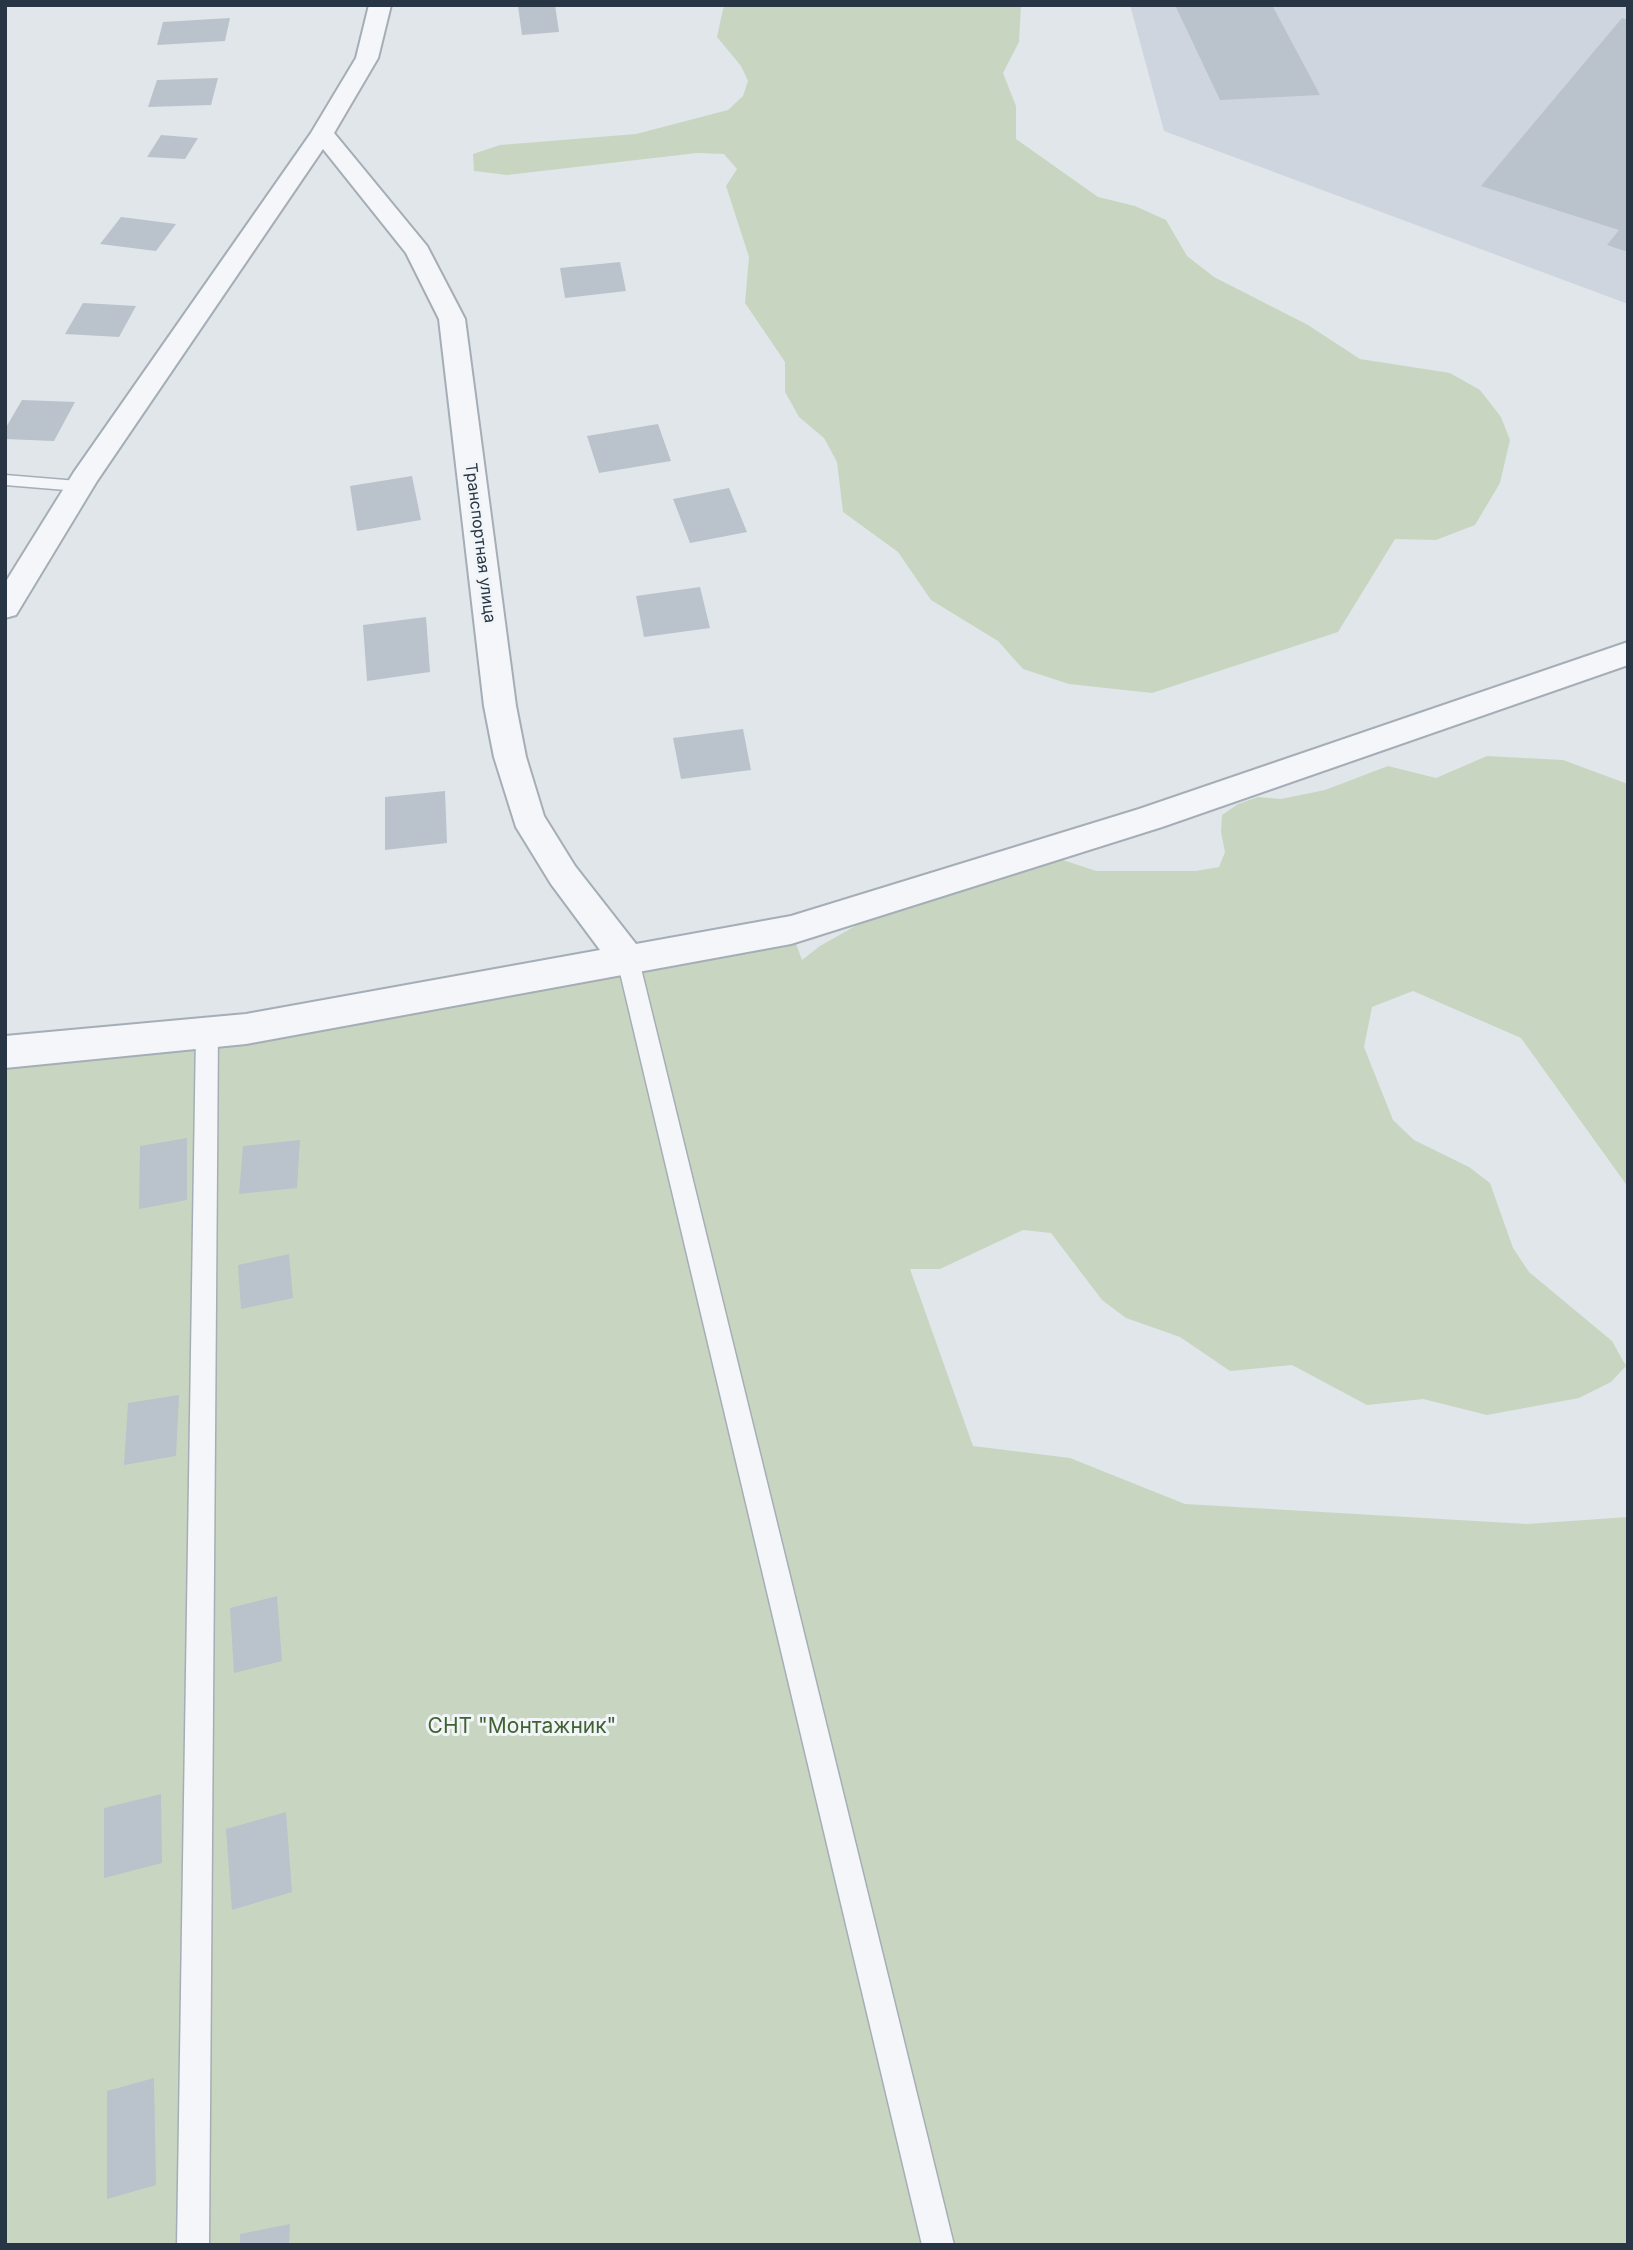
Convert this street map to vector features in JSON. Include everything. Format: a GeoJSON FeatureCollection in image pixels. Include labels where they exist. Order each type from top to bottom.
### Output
{"type":"FeatureCollection","features":[{"type":"Feature","properties":{"kind":"street"},"geometry":{"type":"LineString","coordinates":[[5,608],[78,486],[322,132],[367,58],[380,5]]}},
{"type":"Feature","properties":{"kind":"street","name":"Транспортная улица"},"geometry":{"type":"LineString","coordinates":[[322,132],[418,251],[452,319],[500,706],[510,757],[528,818],[563,875],[628,960]]}},
{"type":"Feature","properties":{"kind":"street"},"geometry":{"type":"LineString","coordinates":[[5,1052],[246,1029],[805,926],[1150,818],[1628,653]]}},
{"type":"Feature","properties":{"kind":"lane"},"geometry":{"type":"LineString","coordinates":[[5,480],[78,486]]}},
{"type":"Feature","properties":{"kind":"lane"},"geometry":{"type":"LineString","coordinates":[[628,960],[938,2245]]}},
{"type":"Feature","properties":{"kind":"lane"},"geometry":{"type":"LineString","coordinates":[[193,2245],[207,1032]]}},
{"type":"Feature","properties":{"kind":"shaded area"},"geometry":{"type":"Polygon","coordinates":[[[1130,5],[1628,5],[1628,304],[1164,131],[1130,5]]]}},
{"type":"Feature","properties":{"kind":"green space"},"geometry":{"type":"Polygon","coordinates":[[[726,5],[1021,5],[1019,42],[1003,73],[1016,106],[1016,139],[1098,197],[1135,206],[1166,220],[1187,256],[1214,277],[1308,325],[1360,359],[1450,373],[1480,390],[1501,417],[1510,440],[1500,483],[1475,525],[1436,540],[1395,539],[1338,632],[1152,693],[1069,684],[1023,669],[998,641],[931,600],[898,552],[843,512],[837,462],[824,438],[799,417],[785,392],[785,362],[745,303],[749,257],[726,186],[737,169],[724,154],[697,153],[507,175],[474,171],[473,154],[500,145],[636,134],[728,110],[743,96],[748,81],[741,66],[717,37],[726,5]]]}},
{"type":"Feature","properties":{"kind":"green space","name":"СНТ \"Монтажник\""},"geometry":{"type":"Polygon","coordinates":[[[1487,756],[1563,760],[1628,784],[1628,1187],[1521,1038],[1413,991],[1372,1007],[1364,1047],[1393,1120],[1414,1140],[1469,1167],[1490,1183],[1513,1248],[1529,1272],[1612,1341],[1626,1366],[1611,1382],[1579,1398],[1487,1415],[1423,1399],[1367,1405],[1292,1365],[1230,1371],[1180,1337],[1126,1318],[1102,1300],[1051,1233],[1023,1230],[940,1269],[910,1269],[973,1446],[1070,1458],[1185,1504],[1527,1524],[1628,1517],[1628,2245],[5,2245],[5,1052],[791,930],[802,960],[820,946],[901,900],[939,896],[1010,875],[1051,856],[1096,871],[1196,871],[1219,867],[1225,852],[1221,832],[1222,815],[1238,804],[1258,797],[1281,799],[1325,790],[1388,766],[1436,778],[1487,756]]]}},
{"type":"Feature","properties":{"kind":"building"},"geometry":{"type":"Polygon","coordinates":[[[555,5],[559,32],[522,35],[518,6],[555,5]]]}},
{"type":"Feature","properties":{"kind":"building"},"geometry":{"type":"Polygon","coordinates":[[[1175,5],[1272,5],[1320,95],[1220,100],[1175,5]]]}},
{"type":"Feature","properties":{"kind":"building"},"geometry":{"type":"Polygon","coordinates":[[[230,18],[225,41],[157,45],[163,22],[230,18]]]}},
{"type":"Feature","properties":{"kind":"building"},"geometry":{"type":"Polygon","coordinates":[[[1622,18],[1628,20],[1628,252],[1607,245],[1619,230],[1481,186],[1622,18]]]}},
{"type":"Feature","properties":{"kind":"building"},"geometry":{"type":"Polygon","coordinates":[[[218,78],[211,105],[148,107],[157,80],[218,78]]]}},
{"type":"Feature","properties":{"kind":"building"},"geometry":{"type":"Polygon","coordinates":[[[161,135],[198,138],[185,159],[147,157],[161,135]]]}},
{"type":"Feature","properties":{"kind":"building"},"geometry":{"type":"Polygon","coordinates":[[[121,217],[176,224],[156,251],[100,244],[121,217]]]}},
{"type":"Feature","properties":{"kind":"building"},"geometry":{"type":"Polygon","coordinates":[[[620,262],[626,291],[565,298],[560,268],[620,262]]]}},
{"type":"Feature","properties":{"kind":"building"},"geometry":{"type":"Polygon","coordinates":[[[83,303],[136,306],[119,337],[65,334],[83,303]]]}},
{"type":"Feature","properties":{"kind":"building"},"geometry":{"type":"Polygon","coordinates":[[[22,400],[75,402],[54,441],[5,439],[5,429],[22,400]]]}},
{"type":"Feature","properties":{"kind":"building"},"geometry":{"type":"Polygon","coordinates":[[[658,424],[671,461],[599,473],[587,436],[658,424]]]}},
{"type":"Feature","properties":{"kind":"building"},"geometry":{"type":"Polygon","coordinates":[[[412,476],[421,520],[357,531],[350,486],[412,476]]]}},
{"type":"Feature","properties":{"kind":"building"},"geometry":{"type":"Polygon","coordinates":[[[729,488],[747,532],[690,543],[673,499],[729,488]]]}},
{"type":"Feature","properties":{"kind":"building"},"geometry":{"type":"Polygon","coordinates":[[[700,587],[710,628],[644,637],[636,596],[700,587]]]}},
{"type":"Feature","properties":{"kind":"building"},"geometry":{"type":"Polygon","coordinates":[[[426,617],[430,672],[367,681],[363,625],[426,617]]]}},
{"type":"Feature","properties":{"kind":"building"},"geometry":{"type":"Polygon","coordinates":[[[743,729],[751,770],[681,779],[673,738],[743,729]]]}},
{"type":"Feature","properties":{"kind":"building"},"geometry":{"type":"Polygon","coordinates":[[[445,791],[447,843],[385,850],[385,797],[445,791]]]}},
{"type":"Feature","properties":{"kind":"building"},"geometry":{"type":"Polygon","coordinates":[[[187,1138],[187,1200],[139,1209],[140,1146],[187,1138]]]}},
{"type":"Feature","properties":{"kind":"building"},"geometry":{"type":"Polygon","coordinates":[[[300,1140],[297,1188],[239,1194],[243,1146],[300,1140]]]}},
{"type":"Feature","properties":{"kind":"building"},"geometry":{"type":"Polygon","coordinates":[[[289,1254],[293,1298],[241,1309],[238,1265],[289,1254]]]}},
{"type":"Feature","properties":{"kind":"building"},"geometry":{"type":"Polygon","coordinates":[[[179,1395],[176,1456],[124,1465],[128,1403],[179,1395]]]}},
{"type":"Feature","properties":{"kind":"building"},"geometry":{"type":"Polygon","coordinates":[[[277,1596],[282,1661],[234,1673],[230,1608],[277,1596]]]}},
{"type":"Feature","properties":{"kind":"building"},"geometry":{"type":"Polygon","coordinates":[[[161,1794],[162,1863],[104,1878],[104,1808],[161,1794]]]}},
{"type":"Feature","properties":{"kind":"building"},"geometry":{"type":"Polygon","coordinates":[[[286,1812],[292,1892],[232,1910],[226,1829],[286,1812]]]}},
{"type":"Feature","properties":{"kind":"building"},"geometry":{"type":"Polygon","coordinates":[[[154,2078],[156,2185],[107,2199],[107,2091],[154,2078]]]}},
{"type":"Feature","properties":{"kind":"building"},"geometry":{"type":"Polygon","coordinates":[[[290,2224],[289,2245],[240,2245],[240,2234],[290,2224]]]}}]}
